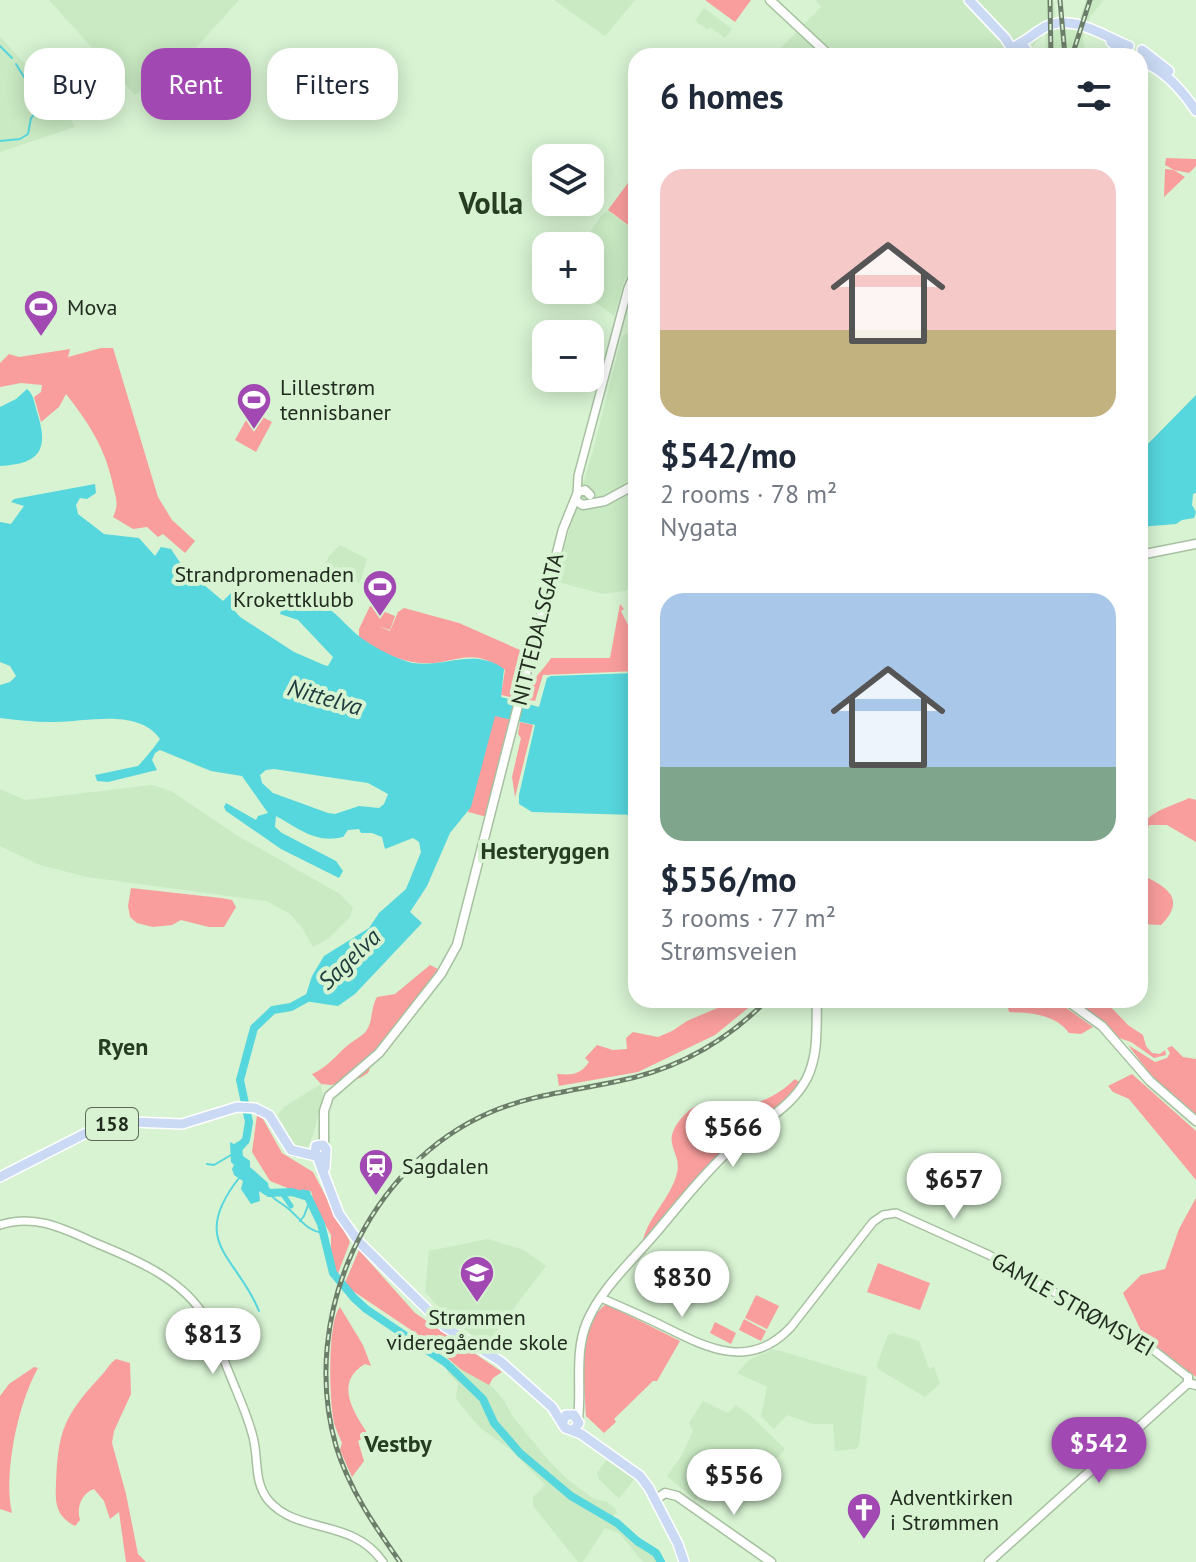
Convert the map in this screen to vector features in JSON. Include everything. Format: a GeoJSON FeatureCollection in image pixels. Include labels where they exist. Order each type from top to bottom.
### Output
{"type":"FeatureCollection","features":[{"type":"Feature","properties":{"kind":"main road"},"geometry":{"type":"LineString","coordinates":[[770,0],[821,48]]}},
{"type":"Feature","properties":{"kind":"main road"},"geometry":{"type":"LineString","coordinates":[[969,0],[1016,48]]}},
{"type":"Feature","properties":{"kind":"main road"},"geometry":{"type":"LineString","coordinates":[[1024,48],[1040,30],[1069,22],[1121,48]]}},
{"type":"Feature","properties":{"kind":"main road"},"geometry":{"type":"LineString","coordinates":[[1148,61],[1177,77],[1196,100]]}},
{"type":"Feature","properties":{"kind":"main road"},"geometry":{"type":"LineString","coordinates":[[1148,62],[1170,79],[1196,111]]}},
{"type":"Feature","properties":{"kind":"main road"},"geometry":{"type":"LineString","coordinates":[[583,498],[605,501],[628,488]]}},
{"type":"Feature","properties":{"kind":"main road","name":"NITTEDALSGATA"},"geometry":{"type":"LineString","coordinates":[[319,1152],[324,1109],[329,1096],[375,1057],[452,956],[463,926],[564,526],[583,498]]}},
{"type":"Feature","properties":{"kind":"main road"},"geometry":{"type":"LineString","coordinates":[[1148,553],[1196,544]]}},
{"type":"Feature","properties":{"kind":"main road"},"geometry":{"type":"LineString","coordinates":[[572,1421],[579,1398],[582,1338],[588,1319],[601,1298],[729,1150],[793,1099],[811,1069],[816,1052],[817,1008]]}},
{"type":"Feature","properties":{"kind":"main road"},"geometry":{"type":"LineString","coordinates":[[1077,1008],[1108,1031],[1150,1081],[1196,1121]]}},
{"type":"Feature","properties":{"kind":"main road","name":"158"},"geometry":{"type":"LineString","coordinates":[[0,1177],[96,1128],[132,1122],[182,1124],[234,1107],[250,1107],[269,1115],[287,1144],[319,1152]]}},
{"type":"Feature","properties":{"kind":"main road"},"geometry":{"type":"LineString","coordinates":[[319,1152],[339,1214],[353,1236],[455,1334],[500,1361],[552,1407],[636,1473],[658,1499],[687,1562]]}},
{"type":"Feature","properties":{"kind":"main road"},"geometry":{"type":"LineString","coordinates":[[989,1562],[1193,1380]]}},
{"type":"Feature","properties":{"kind":"main road"},"geometry":{"type":"LineString","coordinates":[[658,1499],[665,1493],[675,1495],[771,1562]]}},
{"type":"Feature","properties":{"kind":"street"},"geometry":{"type":"LineString","coordinates":[[583,498],[582,466],[628,288]]}},
{"type":"Feature","properties":{"kind":"street","name":"GAMLE STRØMSVEI"},"geometry":{"type":"LineString","coordinates":[[601,1298],[697,1344],[737,1353],[758,1350],[776,1342],[791,1327],[873,1222],[883,1215],[896,1213],[981,1251],[1147,1345],[1193,1380]]}},
{"type":"Feature","properties":{"kind":"street"},"geometry":{"type":"LineString","coordinates":[[0,1225],[28,1220],[50,1224],[138,1262],[187,1295],[210,1326],[247,1417],[254,1441],[258,1479],[266,1497],[289,1516],[361,1539],[383,1562]]}},
{"type":"Feature","properties":{"kind":"shaded area"},"geometry":{"type":"Polygon","coordinates":[[[49,0],[239,0],[196,48],[141,48],[141,90],[135,95],[125,84],[125,48],[92,48],[49,0]]]}},
{"type":"Feature","properties":{"kind":"shaded area"},"geometry":{"type":"Polygon","coordinates":[[[554,0],[635,0],[605,36],[554,0]]]}},
{"type":"Feature","properties":{"kind":"shaded area"},"geometry":{"type":"Polygon","coordinates":[[[705,0],[751,0],[735,22],[705,0]]]}},
{"type":"Feature","properties":{"kind":"shaded area"},"geometry":{"type":"Polygon","coordinates":[[[815,0],[1054,0],[1057,29],[1076,30],[1086,0],[1104,0],[1090,17],[1083,38],[1084,48],[1045,48],[1046,32],[1031,48],[781,48],[821,7],[815,0]]]}},
{"type":"Feature","properties":{"kind":"shaded area"},"geometry":{"type":"Polygon","coordinates":[[[704,8],[732,29],[725,38],[695,21],[704,8]]]}},
{"type":"Feature","properties":{"kind":"shaded area"},"geometry":{"type":"Polygon","coordinates":[[[0,36],[24,63],[24,120],[71,120],[75,127],[0,152],[0,36]]]}},
{"type":"Feature","properties":{"kind":"shaded area"},"geometry":{"type":"Polygon","coordinates":[[[1166,158],[1196,159],[1196,166],[1189,173],[1174,170],[1165,165],[1166,158]]]}},
{"type":"Feature","properties":{"kind":"shaded area"},"geometry":{"type":"Polygon","coordinates":[[[1165,169],[1174,170],[1185,177],[1164,197],[1165,169]]]}},
{"type":"Feature","properties":{"kind":"shaded area"},"geometry":{"type":"Polygon","coordinates":[[[628,183],[628,225],[608,210],[628,183]]]}},
{"type":"Feature","properties":{"kind":"shaded area"},"geometry":{"type":"Polygon","coordinates":[[[608,211],[628,226],[628,274],[614,316],[598,304],[604,304],[604,232],[590,232],[608,211]]]}},
{"type":"Feature","properties":{"kind":"shaded area"},"geometry":{"type":"Polygon","coordinates":[[[628,333],[628,589],[603,594],[554,581],[594,447],[622,336],[628,333]]]}},
{"type":"Feature","properties":{"kind":"shaded area"},"geometry":{"type":"Polygon","coordinates":[[[113,348],[158,497],[172,520],[195,541],[185,553],[163,534],[158,537],[147,527],[133,529],[113,517],[116,499],[105,457],[66,394],[59,407],[41,422],[34,397],[41,392],[42,385],[21,383],[0,387],[0,363],[9,354],[19,357],[70,349],[68,357],[113,348]]]}},
{"type":"Feature","properties":{"kind":"shaded area","name":"Lillestrøm tennisbaner"},"geometry":{"type":"Polygon","coordinates":[[[251,411],[272,422],[256,452],[235,440],[251,411]]]}},
{"type":"Feature","properties":{"kind":"shaded area"},"geometry":{"type":"Polygon","coordinates":[[[340,545],[367,559],[360,583],[335,576],[324,565],[340,545]]]}},
{"type":"Feature","properties":{"kind":"shaded area"},"geometry":{"type":"Polygon","coordinates":[[[620,604],[628,625],[628,671],[543,675],[535,701],[525,699],[532,682],[551,658],[610,658],[620,604]]]}},
{"type":"Feature","properties":{"kind":"shaded area"},"geometry":{"type":"Polygon","coordinates":[[[370,606],[395,616],[390,630],[378,626],[390,631],[398,612],[404,608],[459,623],[529,654],[518,699],[501,695],[505,670],[481,658],[411,662],[359,642],[359,629],[370,606]]]}},
{"type":"Feature","properties":{"kind":"shaded area"},"geometry":{"type":"Polygon","coordinates":[[[493,715],[510,719],[487,817],[468,812],[493,715]]]}},
{"type":"Feature","properties":{"kind":"shaded area"},"geometry":{"type":"Polygon","coordinates":[[[520,722],[533,725],[515,797],[512,777],[521,738],[518,734],[520,722]]]}},
{"type":"Feature","properties":{"kind":"shaded area"},"geometry":{"type":"Polygon","coordinates":[[[152,785],[171,791],[238,836],[340,894],[353,908],[350,917],[329,938],[313,947],[289,913],[266,901],[87,877],[40,865],[0,846],[0,789],[25,800],[152,785]]]}},
{"type":"Feature","properties":{"kind":"shaded area"},"geometry":{"type":"Polygon","coordinates":[[[1189,798],[1196,800],[1196,842],[1167,825],[1148,827],[1149,818],[1189,798]]]}},
{"type":"Feature","properties":{"kind":"shaded area"},"geometry":{"type":"Polygon","coordinates":[[[1148,878],[1165,888],[1173,900],[1169,916],[1161,925],[1148,924],[1148,878]]]}},
{"type":"Feature","properties":{"kind":"shaded area"},"geometry":{"type":"Polygon","coordinates":[[[131,888],[221,898],[232,900],[236,907],[224,927],[209,927],[181,920],[172,925],[153,927],[137,923],[130,917],[131,888]]]}},
{"type":"Feature","properties":{"kind":"shaded area"},"geometry":{"type":"Polygon","coordinates":[[[430,965],[444,972],[373,1062],[368,1073],[331,1085],[321,1084],[312,1074],[366,1031],[377,997],[395,994],[430,965]]]}},
{"type":"Feature","properties":{"kind":"shaded area"},"geometry":{"type":"Polygon","coordinates":[[[717,1008],[748,1008],[715,1035],[638,1072],[559,1086],[557,1074],[582,1070],[589,1062],[585,1058],[597,1045],[613,1050],[627,1049],[626,1038],[633,1032],[658,1037],[717,1008]]]}},
{"type":"Feature","properties":{"kind":"shaded area"},"geometry":{"type":"Polygon","coordinates":[[[1008,1008],[1066,1008],[1093,1027],[1081,1034],[1069,1033],[1050,1018],[1009,1012],[1008,1008]]]}},
{"type":"Feature","properties":{"kind":"shaded area"},"geometry":{"type":"Polygon","coordinates":[[[1083,1008],[1112,1008],[1143,1035],[1152,1053],[1160,1054],[1165,1050],[1166,1055],[1154,1058],[1131,1042],[1119,1038],[1083,1008]]]}},
{"type":"Feature","properties":{"kind":"shaded area"},"geometry":{"type":"Polygon","coordinates":[[[1128,1045],[1155,1062],[1167,1058],[1170,1053],[1167,1048],[1172,1046],[1183,1057],[1196,1059],[1196,1116],[1160,1087],[1128,1045]]]}},
{"type":"Feature","properties":{"kind":"shaded area"},"geometry":{"type":"Polygon","coordinates":[[[1132,1074],[1196,1131],[1196,1180],[1129,1099],[1113,1092],[1108,1086],[1132,1074]]]}},
{"type":"Feature","properties":{"kind":"shaded area"},"geometry":{"type":"Polygon","coordinates":[[[795,1079],[801,1083],[797,1091],[749,1130],[642,1246],[648,1227],[677,1173],[672,1138],[682,1118],[694,1107],[722,1108],[760,1102],[795,1079]]]}},
{"type":"Feature","properties":{"kind":"shaded area"},"geometry":{"type":"Polygon","coordinates":[[[321,1084],[323,1099],[312,1138],[308,1147],[297,1146],[278,1115],[284,1107],[321,1084]]]}},
{"type":"Feature","properties":{"kind":"shaded area"},"geometry":{"type":"Polygon","coordinates":[[[257,1115],[263,1119],[282,1153],[313,1172],[350,1242],[337,1276],[331,1235],[315,1206],[311,1191],[295,1191],[270,1181],[252,1152],[257,1115]]]}},
{"type":"Feature","properties":{"kind":"shaded area"},"geometry":{"type":"Polygon","coordinates":[[[1196,1198],[1196,1377],[1144,1337],[1123,1293],[1141,1275],[1165,1269],[1179,1229],[1196,1198]]]}},
{"type":"Feature","properties":{"kind":"shaded area","name":"Strømmen videregående skole"},"geometry":{"type":"Polygon","coordinates":[[[488,1239],[524,1250],[546,1266],[486,1345],[448,1317],[425,1292],[429,1251],[488,1239]]]}},
{"type":"Feature","properties":{"kind":"shaded area"},"geometry":{"type":"Polygon","coordinates":[[[359,1250],[415,1313],[502,1372],[489,1385],[462,1370],[423,1338],[344,1285],[359,1250]]]}},
{"type":"Feature","properties":{"kind":"shaded area"},"geometry":{"type":"Polygon","coordinates":[[[878,1263],[930,1283],[920,1310],[867,1292],[878,1263]]]}},
{"type":"Feature","properties":{"kind":"shaded area"},"geometry":{"type":"Polygon","coordinates":[[[756,1295],[779,1306],[767,1329],[745,1318],[756,1295]]]}},
{"type":"Feature","properties":{"kind":"shaded area"},"geometry":{"type":"Polygon","coordinates":[[[606,1304],[680,1341],[657,1381],[653,1381],[614,1419],[616,1422],[604,1433],[586,1416],[583,1371],[589,1327],[606,1304]]]}},
{"type":"Feature","properties":{"kind":"shaded area"},"geometry":{"type":"Polygon","coordinates":[[[340,1307],[363,1345],[371,1366],[365,1364],[356,1371],[348,1387],[352,1405],[366,1431],[366,1436],[358,1441],[364,1461],[352,1477],[340,1450],[342,1443],[335,1426],[331,1401],[331,1346],[340,1307]]]}},
{"type":"Feature","properties":{"kind":"shaded area"},"geometry":{"type":"Polygon","coordinates":[[[744,1319],[766,1331],[761,1341],[739,1330],[744,1319]]]}},
{"type":"Feature","properties":{"kind":"shaded area"},"geometry":{"type":"Polygon","coordinates":[[[715,1322],[736,1333],[731,1344],[710,1333],[715,1322]]]}},
{"type":"Feature","properties":{"kind":"shaded area"},"geometry":{"type":"Polygon","coordinates":[[[893,1333],[919,1341],[929,1368],[934,1367],[940,1384],[925,1397],[878,1369],[888,1335],[893,1333]]]}},
{"type":"Feature","properties":{"kind":"shaded area"},"geometry":{"type":"Polygon","coordinates":[[[774,1349],[867,1377],[856,1449],[835,1451],[833,1424],[813,1424],[787,1415],[774,1429],[761,1416],[767,1387],[737,1373],[749,1360],[774,1349]]]}},
{"type":"Feature","properties":{"kind":"shaded area"},"geometry":{"type":"Polygon","coordinates":[[[459,1350],[503,1399],[513,1417],[550,1462],[594,1499],[615,1508],[617,1512],[610,1520],[659,1556],[660,1562],[643,1562],[619,1533],[605,1528],[583,1562],[578,1562],[533,1506],[533,1497],[545,1485],[511,1450],[479,1427],[456,1399],[458,1383],[447,1372],[459,1350]]]}},
{"type":"Feature","properties":{"kind":"shaded area"},"geometry":{"type":"Polygon","coordinates":[[[116,1359],[130,1363],[131,1394],[114,1431],[112,1443],[138,1554],[146,1562],[126,1562],[119,1512],[110,1519],[104,1501],[94,1489],[81,1501],[80,1520],[75,1526],[60,1513],[57,1503],[59,1450],[65,1425],[78,1403],[116,1359]]]}},
{"type":"Feature","properties":{"kind":"shaded area"},"geometry":{"type":"Polygon","coordinates":[[[34,1367],[38,1368],[24,1400],[14,1439],[9,1479],[12,1513],[0,1509],[0,1396],[9,1384],[34,1367]]]}},
{"type":"Feature","properties":{"kind":"shaded area"},"geometry":{"type":"Polygon","coordinates":[[[703,1401],[728,1413],[736,1405],[785,1449],[736,1505],[710,1485],[695,1500],[667,1476],[682,1455],[693,1431],[689,1423],[703,1401]]]}},
{"type":"Feature","properties":{"kind":"shaded area"},"geometry":{"type":"Polygon","coordinates":[[[608,1458],[635,1478],[619,1499],[597,1473],[608,1458]]]}},
{"type":"Feature","properties":{"kind":"water"},"geometry":{"type":"Polygon","coordinates":[[[27,389],[34,399],[41,425],[41,445],[33,458],[0,466],[0,407],[27,389]]]}},
{"type":"Feature","properties":{"kind":"water"},"geometry":{"type":"Polygon","coordinates":[[[1196,395],[1194,518],[1176,524],[1148,526],[1148,444],[1196,395]]]}},
{"type":"Feature","properties":{"kind":"water","name":"Nittelva"},"geometry":{"type":"Polygon","coordinates":[[[95,484],[96,493],[87,499],[80,498],[76,505],[78,514],[104,534],[139,538],[155,556],[161,547],[171,549],[183,567],[223,601],[235,593],[234,610],[240,617],[294,652],[324,665],[328,666],[333,657],[298,620],[280,614],[282,608],[293,606],[308,609],[318,603],[372,645],[413,663],[482,659],[493,663],[504,669],[501,697],[539,707],[547,678],[551,676],[628,673],[628,815],[532,812],[519,804],[535,725],[495,716],[471,807],[450,833],[427,886],[410,912],[422,923],[355,994],[338,1006],[304,1001],[312,976],[324,956],[369,928],[379,913],[406,889],[421,852],[419,842],[413,838],[385,849],[382,837],[361,833],[359,829],[348,830],[343,837],[333,839],[316,837],[276,816],[275,827],[282,833],[336,861],[343,871],[339,878],[281,849],[226,811],[226,803],[256,820],[258,816],[268,813],[242,776],[211,771],[160,750],[152,760],[157,770],[108,782],[97,781],[95,775],[138,766],[160,739],[138,723],[109,719],[51,722],[0,718],[0,685],[16,676],[10,666],[0,662],[0,522],[11,524],[24,506],[11,502],[95,484]],[[274,769],[260,775],[262,783],[273,793],[328,813],[335,814],[359,806],[379,808],[388,794],[368,783],[274,769]]]}},
{"type":"Feature","properties":{"kind":"water"},"geometry":{"type":"Polygon","coordinates":[[[244,1138],[249,1143],[242,1146],[243,1156],[268,1183],[269,1190],[265,1195],[259,1191],[260,1201],[251,1204],[241,1189],[243,1181],[234,1175],[231,1162],[230,1142],[234,1144],[244,1138]]]}},
{"type":"Feature","properties":{"kind":"waterway"},"geometry":{"type":"LineString","coordinates":[[0,46],[12,58]]}},
{"type":"Feature","properties":{"kind":"waterway"},"geometry":{"type":"LineString","coordinates":[[16,64],[24,76]]}},
{"type":"Feature","properties":{"kind":"waterway"},"geometry":{"type":"LineString","coordinates":[[0,141],[20,139],[28,134],[31,120]]}},
{"type":"Feature","properties":{"kind":"waterway","name":"Sagelva"},"geometry":{"type":"LineString","coordinates":[[239,1148],[246,1140],[249,1122],[240,1080],[254,1028],[273,1010],[291,1007],[311,996]]}},
{"type":"Feature","properties":{"kind":"waterway"},"geometry":{"type":"LineString","coordinates":[[207,1164],[214,1165],[231,1155]]}},
{"type":"Feature","properties":{"kind":"waterway"},"geometry":{"type":"LineString","coordinates":[[239,1178],[224,1200],[217,1234],[259,1311]]}},
{"type":"Feature","properties":{"kind":"waterway","name":"Sagelva"},"geometry":{"type":"LineString","coordinates":[[261,1185],[269,1193],[292,1192],[308,1197],[321,1224],[333,1273],[354,1298],[446,1363],[483,1399],[494,1423],[520,1453],[571,1496],[617,1523],[656,1553],[661,1562]]}},
{"type":"Feature","properties":{"kind":"waterway","name":"Sagelva"},"geometry":{"type":"LineString","coordinates":[[302,1192],[308,1193]]}},
{"type":"Feature","properties":{"kind":"waterway"},"geometry":{"type":"LineString","coordinates":[[269,1193],[306,1226],[323,1233]]}},
{"type":"Feature","properties":{"kind":"waterway"},"geometry":{"type":"LineString","coordinates":[[282,1193],[291,1206]]}},
{"type":"Feature","properties":{"kind":"waterway"},"geometry":{"type":"LineString","coordinates":[[300,1221],[310,1200]]}},
{"type":"Feature","properties":{"kind":"railway"},"geometry":{"type":"LineString","coordinates":[[1050,0],[1051,48]]}},
{"type":"Feature","properties":{"kind":"railway"},"geometry":{"type":"LineString","coordinates":[[1060,0],[1064,48]]}},
{"type":"Feature","properties":{"kind":"railway"},"geometry":{"type":"LineString","coordinates":[[1075,48],[1090,0]]}},
{"type":"Feature","properties":{"kind":"railway"},"geometry":{"type":"LineString","coordinates":[[400,1562],[348,1477],[336,1446],[327,1397],[327,1347],[336,1298],[353,1250],[378,1207],[409,1168],[447,1136],[491,1112],[536,1097],[657,1071],[716,1042],[758,1008]]}},
{"type":"Feature","properties":{"kind":"place","name":"Mova"},"geometry":{"type":"Point","coordinates":[41,338]}},
{"type":"Feature","properties":{"kind":"place","name":"Lillestrøm tennisbaner"},"geometry":{"type":"Point","coordinates":[254,431]}},
{"type":"Feature","properties":{"kind":"place","name":"Strandpromenaden Krokettklubb"},"geometry":{"type":"Point","coordinates":[380,618]}},
{"type":"Feature","properties":{"kind":"place","name":"Sagdalen"},"geometry":{"type":"Point","coordinates":[376,1197]}},
{"type":"Feature","properties":{"kind":"place","name":"Strømmen videregående skole"},"geometry":{"type":"Point","coordinates":[477,1304]}},
{"type":"Feature","properties":{"kind":"place","name":"Adventkirken i Strømmen"},"geometry":{"type":"Point","coordinates":[864,1541]}},
{"type":"Feature","properties":{"kind":"district","name":"Volla"},"geometry":{"type":"Point","coordinates":[491,202]}},
{"type":"Feature","properties":{"kind":"district","name":"Hesteryggen"},"geometry":{"type":"Point","coordinates":[545,850]}},
{"type":"Feature","properties":{"kind":"district","name":"Ryen"},"geometry":{"type":"Point","coordinates":[123,1046]}},
{"type":"Feature","properties":{"kind":"district","name":"Vestby"},"geometry":{"type":"Point","coordinates":[398,1443]}}]}
